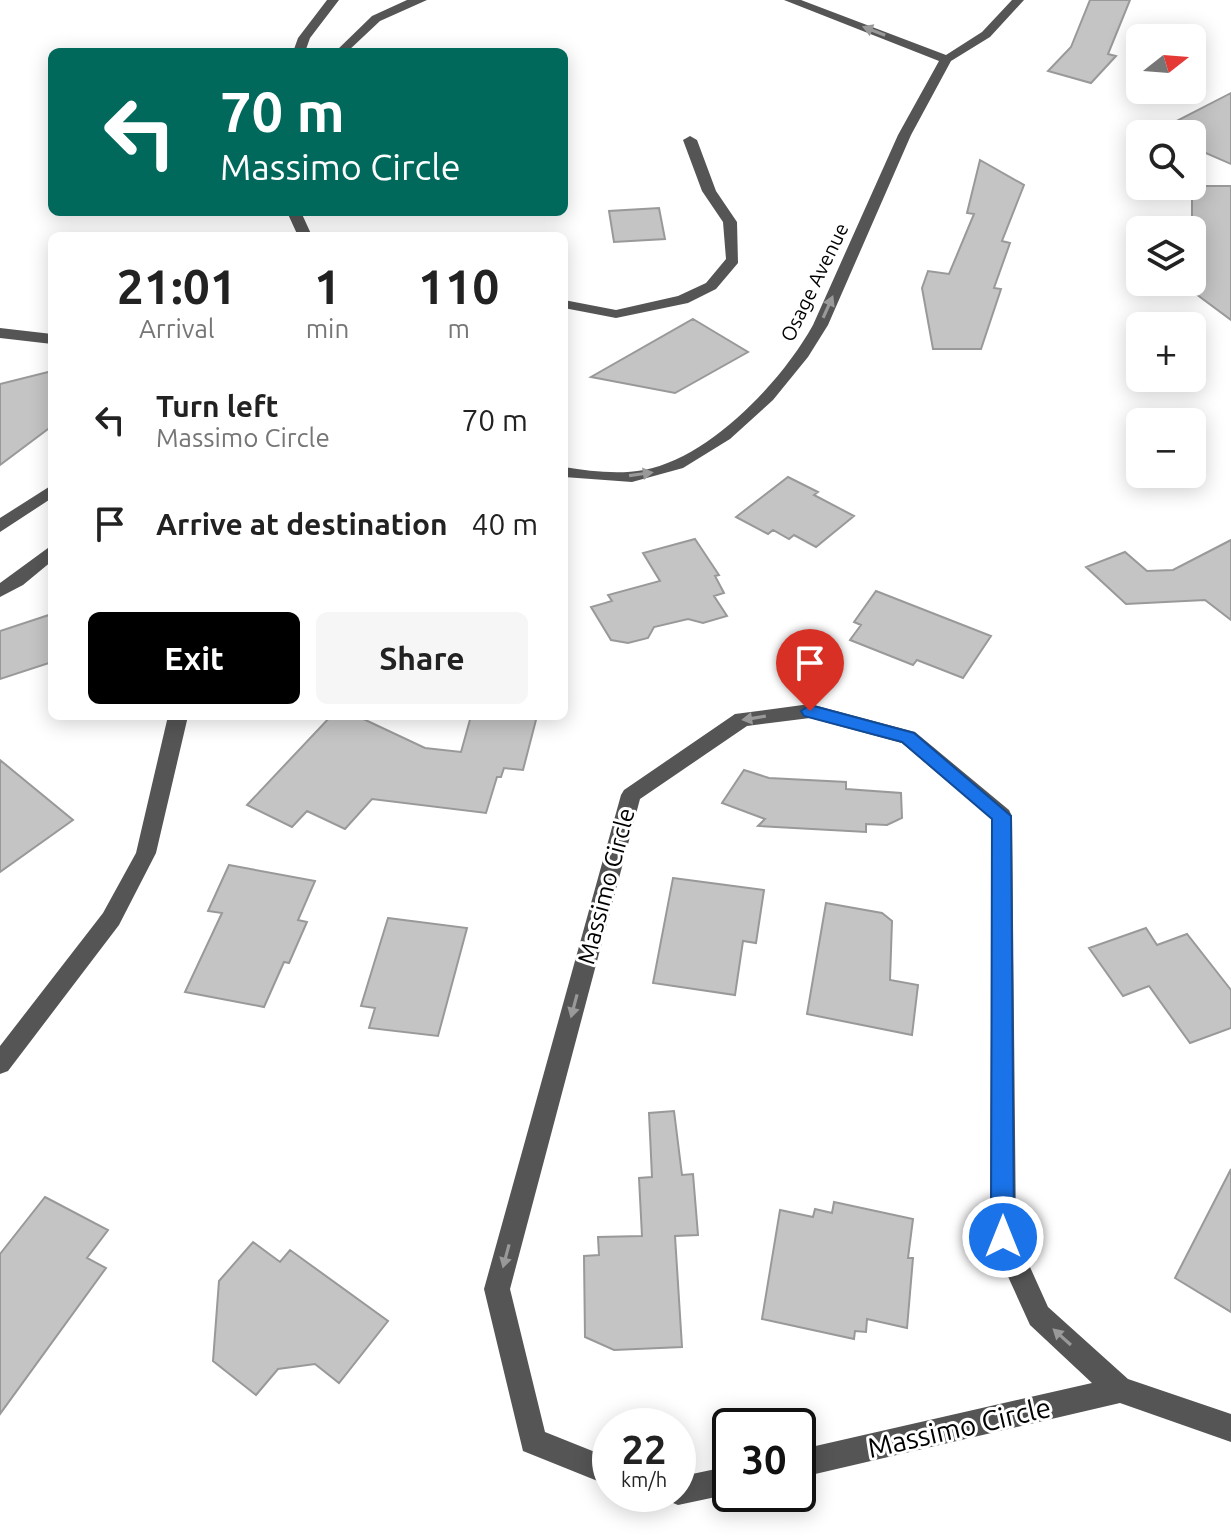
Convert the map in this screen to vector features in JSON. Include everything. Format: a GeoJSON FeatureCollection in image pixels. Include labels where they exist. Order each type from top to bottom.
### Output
{"type":"FeatureCollection","features":[{"type":"Feature","properties":{"kind":"street"},"geometry":{"type":"LineString","coordinates":[[300,48],[304,38],[333,0]]}},
{"type":"Feature","properties":{"kind":"street"},"geometry":{"type":"LineString","coordinates":[[344,48],[355,33],[375,19],[421,0]]}},
{"type":"Feature","properties":{"kind":"street"},"geometry":{"type":"LineString","coordinates":[[790,0],[946,59],[967,50],[999,24],[1018,0]]}},
{"type":"Feature","properties":{"kind":"street","name":"Osage Avenue"},"geometry":{"type":"LineString","coordinates":[[568,473],[605,479],[654,473],[684,461],[722,437],[788,377],[817,332],[917,103],[946,59]]}},
{"type":"Feature","properties":{"kind":"street"},"geometry":{"type":"LineString","coordinates":[[568,305],[616,314],[683,300],[711,286],[733,260],[730,222],[709,191],[690,140]]}},
{"type":"Feature","properties":{"kind":"street"},"geometry":{"type":"LineString","coordinates":[[0,333],[48,339]]}},
{"type":"Feature","properties":{"kind":"street"},"geometry":{"type":"LineString","coordinates":[[0,526],[48,493]]}},
{"type":"Feature","properties":{"kind":"street"},"geometry":{"type":"LineString","coordinates":[[0,591],[48,554]]}},
{"type":"Feature","properties":{"kind":"street","name":"Massimo Circle"},"geometry":{"type":"LineString","coordinates":[[592,1465],[533,1441],[497,1289],[631,795],[742,719],[810,711],[908,737],[1002,816],[1003,1237],[1039,1316],[1120,1390],[1231,1428]]}},
{"type":"Feature","properties":{"kind":"street"},"geometry":{"type":"LineString","coordinates":[[0,1064],[111,919],[146,853],[177,720]]}},
{"type":"Feature","properties":{"kind":"street","name":"Massimo Circle"},"geometry":{"type":"LineString","coordinates":[[816,1460],[1120,1390]]}},
{"type":"Feature","properties":{"kind":"building"},"geometry":{"type":"Polygon","coordinates":[[[1090,0],[1130,0],[1108,54],[1116,56],[1091,83],[1048,71],[1071,47],[1090,0]]]}},
{"type":"Feature","properties":{"kind":"building"},"geometry":{"type":"Polygon","coordinates":[[[1231,93],[1231,164],[1206,153],[1206,120],[1178,120],[1231,93]]]}},
{"type":"Feature","properties":{"kind":"building"},"geometry":{"type":"Polygon","coordinates":[[[980,160],[1024,185],[1002,241],[1010,243],[994,288],[1001,289],[981,349],[933,349],[922,288],[928,271],[949,274],[974,214],[967,213],[980,160]]]}},
{"type":"Feature","properties":{"kind":"building"},"geometry":{"type":"Polygon","coordinates":[[[1206,186],[1231,186],[1231,320],[1199,296],[1206,296],[1206,216],[1192,216],[1192,200],[1206,200],[1206,186]]]}},
{"type":"Feature","properties":{"kind":"building"},"geometry":{"type":"Polygon","coordinates":[[[659,208],[665,239],[614,242],[609,211],[659,208]]]}},
{"type":"Feature","properties":{"kind":"building"},"geometry":{"type":"Polygon","coordinates":[[[693,319],[748,352],[675,393],[591,377],[693,319]]]}},
{"type":"Feature","properties":{"kind":"building"},"geometry":{"type":"Polygon","coordinates":[[[48,372],[48,429],[0,465],[0,384],[48,372]]]}},
{"type":"Feature","properties":{"kind":"building"},"geometry":{"type":"Polygon","coordinates":[[[788,477],[854,516],[816,547],[794,535],[789,539],[773,530],[768,534],[736,517],[788,477]]]}},
{"type":"Feature","properties":{"kind":"building"},"geometry":{"type":"Polygon","coordinates":[[[695,539],[719,575],[715,576],[724,593],[714,596],[727,616],[703,623],[688,619],[654,627],[648,638],[628,643],[611,640],[591,607],[612,601],[608,595],[660,581],[643,553],[695,539]]]}},
{"type":"Feature","properties":{"kind":"building"},"geometry":{"type":"Polygon","coordinates":[[[1231,540],[1231,620],[1205,600],[1126,604],[1086,567],[1125,552],[1147,571],[1173,570],[1231,540]]]}},
{"type":"Feature","properties":{"kind":"building"},"geometry":{"type":"Polygon","coordinates":[[[876,591],[991,636],[963,678],[917,660],[913,665],[850,640],[861,625],[854,622],[876,591]]]}},
{"type":"Feature","properties":{"kind":"building"},"geometry":{"type":"Polygon","coordinates":[[[48,615],[48,663],[0,679],[0,631],[48,615]]]}},
{"type":"Feature","properties":{"kind":"building"},"geometry":{"type":"Polygon","coordinates":[[[327,720],[366,720],[425,748],[461,752],[470,720],[536,720],[523,770],[504,768],[501,777],[497,777],[486,813],[372,799],[345,829],[307,811],[292,827],[247,805],[327,720]]]}},
{"type":"Feature","properties":{"kind":"building"},"geometry":{"type":"Polygon","coordinates":[[[0,760],[73,820],[0,872],[0,760]]]}},
{"type":"Feature","properties":{"kind":"building"},"geometry":{"type":"Polygon","coordinates":[[[744,770],[769,778],[846,782],[846,789],[901,793],[902,818],[887,825],[866,824],[866,832],[758,826],[765,819],[722,803],[744,770]]]}},
{"type":"Feature","properties":{"kind":"building"},"geometry":{"type":"Polygon","coordinates":[[[229,865],[315,881],[298,920],[307,922],[289,963],[284,962],[264,1007],[185,992],[222,913],[208,911],[229,865]]]}},
{"type":"Feature","properties":{"kind":"building"},"geometry":{"type":"Polygon","coordinates":[[[673,878],[764,890],[756,943],[743,941],[735,995],[653,983],[673,878]]]}},
{"type":"Feature","properties":{"kind":"building"},"geometry":{"type":"Polygon","coordinates":[[[826,903],[882,913],[892,921],[890,980],[918,985],[912,1035],[807,1014],[826,903]]]}},
{"type":"Feature","properties":{"kind":"building"},"geometry":{"type":"Polygon","coordinates":[[[388,918],[467,928],[438,1036],[369,1028],[375,1008],[361,1006],[388,918]]]}},
{"type":"Feature","properties":{"kind":"building"},"geometry":{"type":"Polygon","coordinates":[[[1146,928],[1157,945],[1187,934],[1231,990],[1231,1028],[1190,1043],[1149,986],[1123,996],[1089,948],[1146,928]]]}},
{"type":"Feature","properties":{"kind":"building"},"geometry":{"type":"Polygon","coordinates":[[[674,1111],[682,1175],[693,1174],[698,1235],[675,1236],[682,1347],[614,1350],[585,1337],[584,1256],[599,1255],[598,1237],[642,1236],[639,1178],[652,1177],[649,1113],[674,1111]]]}},
{"type":"Feature","properties":{"kind":"building"},"geometry":{"type":"Polygon","coordinates":[[[1231,1169],[1231,1312],[1175,1278],[1231,1169]]]}},
{"type":"Feature","properties":{"kind":"building"},"geometry":{"type":"Polygon","coordinates":[[[45,1197],[108,1230],[87,1258],[106,1268],[0,1414],[0,1254],[45,1197]]]}},
{"type":"Feature","properties":{"kind":"building"},"geometry":{"type":"Polygon","coordinates":[[[834,1202],[913,1219],[908,1258],[913,1258],[907,1328],[867,1319],[866,1332],[855,1331],[854,1339],[762,1319],[780,1210],[813,1217],[815,1209],[832,1213],[834,1202]]]}},
{"type":"Feature","properties":{"kind":"building"},"geometry":{"type":"Polygon","coordinates":[[[253,1242],[280,1262],[290,1250],[388,1321],[339,1383],[315,1364],[278,1369],[256,1395],[213,1361],[219,1281],[253,1242]]]}},
{"type":"Feature","properties":{"kind":"route"},"geometry":{"type":"LineString","coordinates":[[810,711],[908,737],[1002,816],[1003,1237]]}}]}
